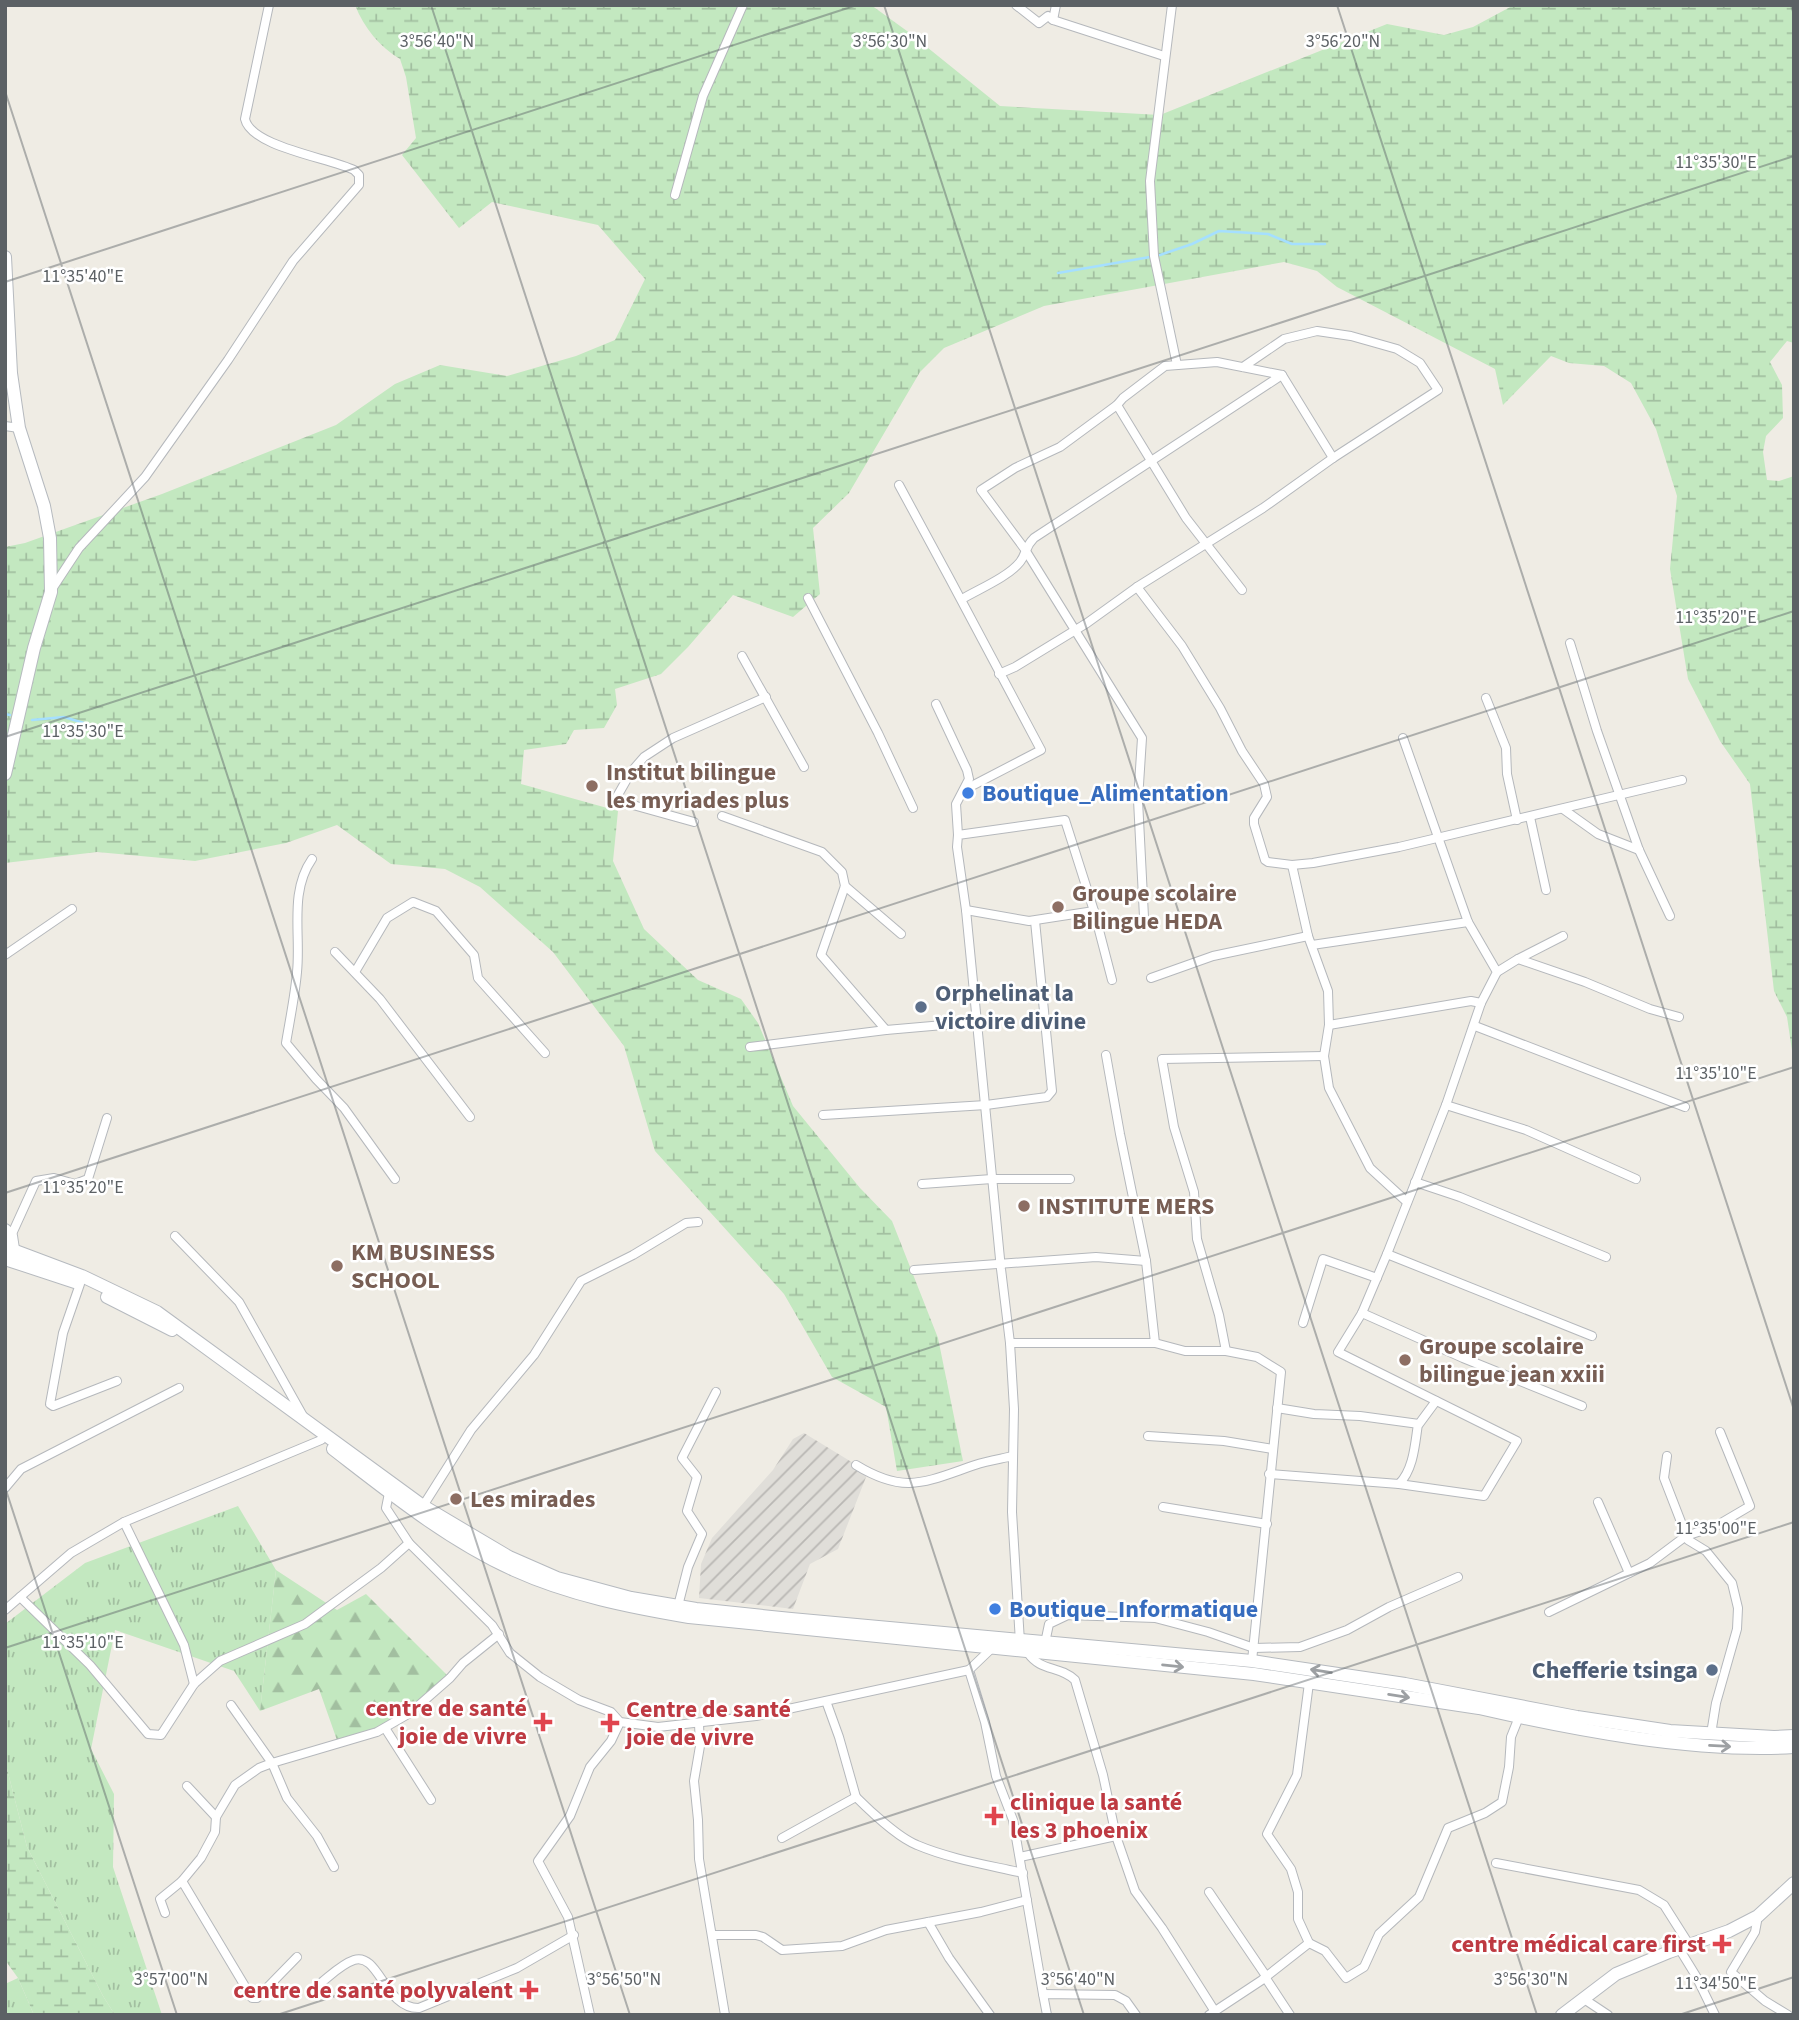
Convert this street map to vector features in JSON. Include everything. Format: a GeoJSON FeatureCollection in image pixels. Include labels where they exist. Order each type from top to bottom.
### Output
{"type":"FeatureCollection","features":[{"type":"Feature","properties":{"kind":"main road"},"geometry":{"type":"LineString","coordinates":[[5,257],[11,373],[19,428],[44,506],[50,538],[51,592],[34,648],[5,774]]}},
{"type":"Feature","properties":{"kind":"main road"},"geometry":{"type":"LineString","coordinates":[[8,1244],[172,1330],[304,1418],[423,1506],[509,1557],[557,1578],[631,1598],[678,1606],[1254,1674],[1668,1741],[1736,1747],[1794,1747]]}},
{"type":"Feature","properties":{"kind":"main road"},"geometry":{"type":"LineString","coordinates":[[8,1244],[157,1312],[389,1493],[449,1533],[513,1570],[562,1588],[620,1604],[689,1618],[992,1648],[1023,1648],[1045,1643],[1253,1655],[1577,1717],[1670,1731],[1794,1736]]}},
{"type":"Feature","properties":{"kind":"main road"},"geometry":{"type":"LineString","coordinates":[[1562,2015],[1616,1975],[1669,1952],[1729,1931],[1758,1916],[1794,1883]]}},
{"type":"Feature","properties":{"kind":"street"},"geometry":{"type":"LineString","coordinates":[[51,592],[79,548],[145,477],[228,360],[293,261],[359,185],[359,175],[354,170],[284,148],[250,131],[245,119],[269,5]]}},
{"type":"Feature","properties":{"kind":"street"},"geometry":{"type":"LineString","coordinates":[[675,195],[703,96],[743,5]]}},
{"type":"Feature","properties":{"kind":"street"},"geometry":{"type":"LineString","coordinates":[[1016,5],[1039,23],[1048,16],[1053,20],[1164,55]]}},
{"type":"Feature","properties":{"kind":"street"},"geometry":{"type":"LineString","coordinates":[[1053,20],[1056,5]]}},
{"type":"Feature","properties":{"kind":"street"},"geometry":{"type":"LineString","coordinates":[[1172,5],[1150,181],[1154,256],[1177,365]]}},
{"type":"Feature","properties":{"kind":"street"},"geometry":{"type":"LineString","coordinates":[[999,674],[1076,630],[1437,390],[1420,363],[1397,349],[1351,336],[1317,331],[1284,339],[1243,367]]}},
{"type":"Feature","properties":{"kind":"street"},"geometry":{"type":"LineString","coordinates":[[1144,917],[1138,800],[1142,738],[1024,548],[981,490],[1015,468],[1060,447],[1165,366],[1217,362],[1282,375],[1334,458]]}},
{"type":"Feature","properties":{"kind":"street"},"geometry":{"type":"LineString","coordinates":[[962,599],[1013,569],[1021,561],[1024,548],[1034,538],[1282,375]]}},
{"type":"Feature","properties":{"kind":"street"},"geometry":{"type":"LineString","coordinates":[[1117,405],[1150,462],[1205,543],[1242,590]]}},
{"type":"Feature","properties":{"kind":"street"},"geometry":{"type":"LineString","coordinates":[[5,426],[19,428]]}},
{"type":"Feature","properties":{"kind":"street"},"geometry":{"type":"LineString","coordinates":[[899,485],[1041,750],[964,790]]}},
{"type":"Feature","properties":{"kind":"street"},"geometry":{"type":"LineString","coordinates":[[1137,587],[1182,646],[1264,784],[1267,797],[1254,818],[1265,860],[1272,864],[1292,865],[1344,858],[1563,810],[1682,780]]}},
{"type":"Feature","properties":{"kind":"street"},"geometry":{"type":"LineString","coordinates":[[808,598],[878,733],[912,808]]}},
{"type":"Feature","properties":{"kind":"street"},"geometry":{"type":"LineString","coordinates":[[1570,643],[1597,731],[1639,850],[1670,916]]}},
{"type":"Feature","properties":{"kind":"street"},"geometry":{"type":"LineString","coordinates":[[742,656],[804,767]]}},
{"type":"Feature","properties":{"kind":"street"},"geometry":{"type":"LineString","coordinates":[[694,822],[615,800],[631,772],[644,757],[673,738],[766,696]]}},
{"type":"Feature","properties":{"kind":"street"},"geometry":{"type":"LineString","coordinates":[[1486,698],[1506,748],[1507,774],[1517,820]]}},
{"type":"Feature","properties":{"kind":"street"},"geometry":{"type":"LineString","coordinates":[[936,704],[969,779],[956,804],[957,847],[967,910],[1010,1343],[1014,1409],[1014,1570],[1023,1648],[1035,1663],[1070,1675],[1076,1680],[1103,1775],[1116,1836],[1135,1891],[1162,1928],[1212,2012],[1266,1977],[1309,1943]]}},
{"type":"Feature","properties":{"kind":"street"},"geometry":{"type":"LineString","coordinates":[[1403,738],[1468,922],[1497,972]]}},
{"type":"Feature","properties":{"kind":"street"},"geometry":{"type":"LineString","coordinates":[[1563,810],[1598,834],[1639,850]]}},
{"type":"Feature","properties":{"kind":"street"},"geometry":{"type":"LineString","coordinates":[[722,816],[822,852],[842,872],[845,886],[821,955],[886,1030]]}},
{"type":"Feature","properties":{"kind":"street"},"geometry":{"type":"LineString","coordinates":[[1530,817],[1545,890]]}},
{"type":"Feature","properties":{"kind":"street"},"geometry":{"type":"LineString","coordinates":[[958,835],[1065,820],[1094,911],[1112,980]]}},
{"type":"Feature","properties":{"kind":"street"},"geometry":{"type":"LineString","coordinates":[[312,859],[306,867],[298,892],[297,970],[286,1043],[336,1098],[395,1179]]}},
{"type":"Feature","properties":{"kind":"street"},"geometry":{"type":"LineString","coordinates":[[1292,865],[1308,936],[1328,991],[1329,1025],[1324,1056],[1329,1088],[1370,1168],[1407,1202]]}},
{"type":"Feature","properties":{"kind":"street"},"geometry":{"type":"LineString","coordinates":[[845,886],[901,934]]}},
{"type":"Feature","properties":{"kind":"street"},"geometry":{"type":"LineString","coordinates":[[355,972],[387,919],[413,902],[436,911],[474,955],[478,978],[545,1054]]}},
{"type":"Feature","properties":{"kind":"street"},"geometry":{"type":"LineString","coordinates":[[5,955],[72,909]]}},
{"type":"Feature","properties":{"kind":"street"},"geometry":{"type":"LineString","coordinates":[[967,910],[1035,921],[1094,911]]}},
{"type":"Feature","properties":{"kind":"street"},"geometry":{"type":"LineString","coordinates":[[823,1115],[986,1105],[1047,1097],[1052,1091],[1035,921]]}},
{"type":"Feature","properties":{"kind":"street"},"geometry":{"type":"LineString","coordinates":[[1312,946],[1468,922]]}},
{"type":"Feature","properties":{"kind":"street"},"geometry":{"type":"LineString","coordinates":[[1151,978],[1213,956],[1308,936]]}},
{"type":"Feature","properties":{"kind":"street"},"geometry":{"type":"LineString","coordinates":[[1269,1474],[1399,1484],[1484,1496],[1517,1441],[1338,1352],[1362,1312],[1387,1254],[1446,1105],[1475,1026],[1480,1003],[1497,972],[1563,936]]}},
{"type":"Feature","properties":{"kind":"street"},"geometry":{"type":"LineString","coordinates":[[335,952],[380,999],[470,1117]]}},
{"type":"Feature","properties":{"kind":"street"},"geometry":{"type":"LineString","coordinates":[[1518,959],[1585,982],[1650,1009],[1679,1017]]}},
{"type":"Feature","properties":{"kind":"street"},"geometry":{"type":"LineString","coordinates":[[1329,1025],[1471,1001],[1480,1003]]}},
{"type":"Feature","properties":{"kind":"street"},"geometry":{"type":"LineString","coordinates":[[750,1047],[978,1022]]}},
{"type":"Feature","properties":{"kind":"street"},"geometry":{"type":"LineString","coordinates":[[1475,1026],[1685,1107]]}},
{"type":"Feature","properties":{"kind":"street"},"geometry":{"type":"LineString","coordinates":[[1106,1055],[1119,1134],[1146,1261],[1156,1343]]}},
{"type":"Feature","properties":{"kind":"street"},"geometry":{"type":"LineString","coordinates":[[1226,1351],[1219,1315],[1197,1239],[1194,1192],[1174,1127],[1161,1059],[1324,1056]]}},
{"type":"Feature","properties":{"kind":"street"},"geometry":{"type":"LineString","coordinates":[[1446,1105],[1526,1130],[1636,1179]]}},
{"type":"Feature","properties":{"kind":"street"},"geometry":{"type":"LineString","coordinates":[[8,1244],[36,1181],[54,1178],[75,1184],[88,1178],[107,1118]]}},
{"type":"Feature","properties":{"kind":"street"},"geometry":{"type":"LineString","coordinates":[[922,1184],[992,1179],[1070,1179]]}},
{"type":"Feature","properties":{"kind":"street"},"geometry":{"type":"LineString","coordinates":[[1415,1182],[1460,1197],[1606,1257]]}},
{"type":"Feature","properties":{"kind":"street"},"geometry":{"type":"LineString","coordinates":[[423,1506],[471,1430],[534,1355],[580,1281],[633,1255],[686,1223],[698,1222]]}},
{"type":"Feature","properties":{"kind":"street"},"geometry":{"type":"LineString","coordinates":[[175,1236],[239,1302],[304,1418]]}},
{"type":"Feature","properties":{"kind":"street"},"geometry":{"type":"LineString","coordinates":[[1387,1254],[1592,1336]]}},
{"type":"Feature","properties":{"kind":"street"},"geometry":{"type":"LineString","coordinates":[[914,1270],[1103,1257],[1146,1261]]}},
{"type":"Feature","properties":{"kind":"street"},"geometry":{"type":"LineString","coordinates":[[1303,1323],[1323,1259],[1377,1278]]}},
{"type":"Feature","properties":{"kind":"street"},"geometry":{"type":"LineString","coordinates":[[80,1283],[62,1333],[50,1404],[53,1406],[117,1381]]}},
{"type":"Feature","properties":{"kind":"street"},"geometry":{"type":"LineString","coordinates":[[1362,1312],[1463,1358],[1582,1406]]}},
{"type":"Feature","properties":{"kind":"street"},"geometry":{"type":"LineString","coordinates":[[1010,1343],[1156,1343],[1185,1351],[1226,1351],[1256,1357],[1281,1371],[1253,1655]]}},
{"type":"Feature","properties":{"kind":"street"},"geometry":{"type":"LineString","coordinates":[[5,1488],[21,1469],[178,1388]]}},
{"type":"Feature","properties":{"kind":"street"},"geometry":{"type":"LineString","coordinates":[[678,1606],[688,1567],[702,1534],[687,1511],[697,1478],[682,1458],[716,1392]]}},
{"type":"Feature","properties":{"kind":"street"},"geometry":{"type":"LineString","coordinates":[[1399,1484],[1414,1455],[1418,1424],[1436,1401]]}},
{"type":"Feature","properties":{"kind":"street"},"geometry":{"type":"LineString","coordinates":[[1277,1408],[1418,1424]]}},
{"type":"Feature","properties":{"kind":"street"},"geometry":{"type":"LineString","coordinates":[[1549,1612],[1650,1563],[1686,1536],[1716,1526],[1750,1506],[1720,1432]]}},
{"type":"Feature","properties":{"kind":"street"},"geometry":{"type":"LineString","coordinates":[[1148,1436],[1224,1441],[1273,1449]]}},
{"type":"Feature","properties":{"kind":"street"},"geometry":{"type":"LineString","coordinates":[[5,1610],[71,1553],[124,1522],[321,1440]]}},
{"type":"Feature","properties":{"kind":"street"},"geometry":{"type":"LineString","coordinates":[[1667,1456],[1664,1478],[1686,1536],[1706,1551],[1732,1583],[1738,1608],[1737,1629],[1716,1703],[1711,1734]]}},
{"type":"Feature","properties":{"kind":"street"},"geometry":{"type":"LineString","coordinates":[[856,1465],[891,1482],[912,1484],[939,1479],[978,1464],[1013,1457]]}},
{"type":"Feature","properties":{"kind":"street"},"geometry":{"type":"LineString","coordinates":[[389,1493],[386,1508],[409,1542],[499,1634],[510,1653],[540,1677],[579,1700],[611,1712],[620,1722],[658,1727],[756,1716],[969,1670],[992,1648]]}},
{"type":"Feature","properties":{"kind":"street"},"geometry":{"type":"LineString","coordinates":[[1598,1502],[1629,1573]]}},
{"type":"Feature","properties":{"kind":"street"},"geometry":{"type":"LineString","coordinates":[[1163,1507],[1267,1524]]}},
{"type":"Feature","properties":{"kind":"street"},"geometry":{"type":"LineString","coordinates":[[124,1522],[184,1645],[194,1684]]}},
{"type":"Feature","properties":{"kind":"street"},"geometry":{"type":"LineString","coordinates":[[20,1597],[90,1665],[148,1734],[161,1735],[194,1684],[220,1661],[304,1624],[381,1568],[409,1542]]}},
{"type":"Feature","properties":{"kind":"street"},"geometry":{"type":"LineString","coordinates":[[1045,1643],[1049,1624],[1068,1615],[1155,1618],[1208,1632],[1253,1655],[1300,1647],[1347,1630],[1389,1607],[1458,1577]]}},
{"type":"Feature","properties":{"kind":"street"},"geometry":{"type":"LineString","coordinates":[[165,1913],[160,1899],[182,1881],[201,1858],[215,1832],[216,1817],[235,1785],[258,1768],[385,1728],[411,1713],[463,1663],[499,1634]]}},
{"type":"Feature","properties":{"kind":"street"},"geometry":{"type":"LineString","coordinates":[[969,1670],[985,1722],[996,1776],[1013,1820],[1047,2015]]}},
{"type":"Feature","properties":{"kind":"street"},"geometry":{"type":"LineString","coordinates":[[1309,1683],[1297,1775],[1267,1834],[1291,1869],[1298,1892],[1298,1919],[1309,1943],[1325,1951],[1346,1978],[1364,1967],[1379,1934],[1419,1897],[1448,1828],[1485,1813],[1502,1802],[1511,1737],[1519,1717]]}},
{"type":"Feature","properties":{"kind":"street"},"geometry":{"type":"LineString","coordinates":[[826,1701],[856,1797],[870,1811],[914,1844],[976,1863],[1023,1873]]}},
{"type":"Feature","properties":{"kind":"street"},"geometry":{"type":"LineString","coordinates":[[231,1705],[272,1763],[287,1798],[317,1836],[334,1867]]}},
{"type":"Feature","properties":{"kind":"street"},"geometry":{"type":"LineString","coordinates":[[590,2015],[568,1917],[538,1861],[570,1816],[590,1767],[611,1741],[620,1722]]}},
{"type":"Feature","properties":{"kind":"street"},"geometry":{"type":"LineString","coordinates":[[699,1724],[700,1746],[694,1780],[699,1859],[725,2015]]}},
{"type":"Feature","properties":{"kind":"street"},"geometry":{"type":"LineString","coordinates":[[385,1728],[430,1800]]}},
{"type":"Feature","properties":{"kind":"street"},"geometry":{"type":"LineString","coordinates":[[187,1787],[216,1817]]}},
{"type":"Feature","properties":{"kind":"street"},"geometry":{"type":"LineString","coordinates":[[782,1838],[856,1797]]}},
{"type":"Feature","properties":{"kind":"street"},"geometry":{"type":"LineString","coordinates":[[1020,1857],[1116,1836]]}},
{"type":"Feature","properties":{"kind":"street"},"geometry":{"type":"LineString","coordinates":[[1496,1863],[1639,1890],[1664,1905],[1715,2015]]}},
{"type":"Feature","properties":{"kind":"street"},"geometry":{"type":"LineString","coordinates":[[182,1881],[253,1998],[257,1998],[297,1957]]}},
{"type":"Feature","properties":{"kind":"street"},"geometry":{"type":"LineString","coordinates":[[1209,1892],[1290,2015]]}},
{"type":"Feature","properties":{"kind":"street"},"geometry":{"type":"LineString","coordinates":[[712,1935],[756,1935],[787,1951],[842,1946],[886,1930],[1027,1900]]}},
{"type":"Feature","properties":{"kind":"street"},"geometry":{"type":"LineString","coordinates":[[1758,1916],[1755,1932],[1731,1972],[1765,2001],[1788,2015]]}},
{"type":"Feature","properties":{"kind":"street"},"geometry":{"type":"LineString","coordinates":[[928,1922],[989,2015]]}},
{"type":"Feature","properties":{"kind":"street"},"geometry":{"type":"LineString","coordinates":[[322,1982],[344,1964],[357,1959],[366,1960],[371,1963],[389,1992],[412,2012],[517,1968],[574,1935]]}},
{"type":"Feature","properties":{"kind":"street"},"geometry":{"type":"LineString","coordinates":[[1043,1994],[1115,1995],[1126,2001],[1136,2015]]}},
{"type":"Feature","properties":{"kind":"street"},"geometry":{"type":"LineString","coordinates":[[1584,2000],[1608,2015]]}},
{"type":"Feature","properties":{"kind":"shaded area"},"geometry":{"type":"Polygon","coordinates":[[[804,1433],[868,1472],[838,1549],[810,1564],[793,1609],[699,1598],[701,1564],[712,1538],[773,1470],[793,1439],[804,1433]]]}},
{"type":"Feature","properties":{"kind":"green space"},"geometry":{"type":"Polygon","coordinates":[[[355,5],[871,5],[1000,106],[1160,115],[1387,24],[1444,35],[1473,27],[1514,5],[1794,5],[1794,343],[1787,341],[1770,362],[1782,385],[1783,418],[1766,436],[1763,452],[1767,480],[1779,481],[1794,476],[1794,1064],[1787,1017],[1774,991],[1750,784],[1720,741],[1688,679],[1670,569],[1677,496],[1656,429],[1631,383],[1604,366],[1569,363],[1551,356],[1503,405],[1495,369],[1337,287],[1317,271],[1284,262],[1044,306],[944,348],[920,372],[849,493],[813,528],[820,594],[793,617],[733,595],[661,674],[615,689],[617,705],[604,728],[574,730],[566,744],[524,750],[521,784],[618,811],[613,861],[644,929],[698,980],[741,999],[758,1023],[793,1106],[860,1188],[892,1221],[938,1338],[963,1461],[897,1471],[886,1407],[832,1377],[784,1294],[655,1151],[624,1046],[553,952],[480,887],[445,869],[391,864],[337,825],[286,843],[195,861],[97,852],[5,863],[5,547],[25,543],[162,494],[336,425],[395,384],[440,365],[507,376],[576,356],[615,340],[645,279],[598,225],[492,202],[459,228],[402,155],[416,138],[406,77],[400,59],[373,36],[355,5]]]}},
{"type":"Feature","properties":{"kind":"green space"},"geometry":{"type":"Polygon","coordinates":[[[238,1506],[276,1570],[260,1711],[234,1671],[115,1630],[91,1749],[114,1794],[113,1867],[162,2015],[115,2015],[27,1847],[5,1761],[5,1624],[85,1563],[238,1506]]]}},
{"type":"Feature","properties":{"kind":"green space"},"geometry":{"type":"Polygon","coordinates":[[[276,1570],[337,1610],[366,1594],[450,1678],[387,1727],[338,1743],[319,1689],[260,1711],[276,1570]]]}},
{"type":"Feature","properties":{"kind":"green space"},"geometry":{"type":"Polygon","coordinates":[[[5,1761],[27,1847],[115,2015],[34,2015],[18,1978],[5,1960],[5,1761]]]}},
{"type":"Feature","properties":{"kind":"green space"},"geometry":{"type":"Polygon","coordinates":[[[18,1978],[34,2015],[5,2015],[5,1984],[18,1978]]]}},
{"type":"Feature","properties":{"kind":"waterway"},"geometry":{"type":"LineString","coordinates":[[1160,255],[1219,231],[1268,234],[1292,244],[1325,244]]}},
{"type":"Feature","properties":{"kind":"waterway"},"geometry":{"type":"LineString","coordinates":[[1058,273],[1150,257]]}},
{"type":"Feature","properties":{"kind":"waterway"},"geometry":{"type":"LineString","coordinates":[[5,714],[10,715]]}},
{"type":"Feature","properties":{"kind":"waterway"},"geometry":{"type":"LineString","coordinates":[[32,720],[64,717],[100,728]]}},
{"type":"Feature","properties":{"kind":"place","name":"Institut bilingue les myriades plus"},"geometry":{"type":"Point","coordinates":[592,786]}},
{"type":"Feature","properties":{"kind":"place","name":"Boutique_Alimentation"},"geometry":{"type":"Point","coordinates":[968,793]}},
{"type":"Feature","properties":{"kind":"place","name":"Groupe scolaire Bilingue HEDA"},"geometry":{"type":"Point","coordinates":[1058,907]}},
{"type":"Feature","properties":{"kind":"place","name":"Orphelinat la victoire divine"},"geometry":{"type":"Point","coordinates":[921,1007]}},
{"type":"Feature","properties":{"kind":"place","name":"INSTITUTE MERS"},"geometry":{"type":"Point","coordinates":[1024,1206]}},
{"type":"Feature","properties":{"kind":"place","name":"KM BUSINESS SCHOOL"},"geometry":{"type":"Point","coordinates":[337,1266]}},
{"type":"Feature","properties":{"kind":"place","name":"Groupe scolaire bilingue jean xxiii"},"geometry":{"type":"Point","coordinates":[1405,1360]}},
{"type":"Feature","properties":{"kind":"place","name":"Les mirades"},"geometry":{"type":"Point","coordinates":[456,1499]}},
{"type":"Feature","properties":{"kind":"place","name":"Boutique_Informatique"},"geometry":{"type":"Point","coordinates":[995,1609]}},
{"type":"Feature","properties":{"kind":"place","name":"Chefferie tsinga"},"geometry":{"type":"Point","coordinates":[1712,1670]}},
{"type":"Feature","properties":{"kind":"place","name":"centre de santé joie de vivre"},"geometry":{"type":"Point","coordinates":[543,1722]}},
{"type":"Feature","properties":{"kind":"place","name":"Centre de santé joie de vivre"},"geometry":{"type":"Point","coordinates":[610,1723]}},
{"type":"Feature","properties":{"kind":"place","name":"clinique la santé les 3 phoenix"},"geometry":{"type":"Point","coordinates":[994,1816]}},
{"type":"Feature","properties":{"kind":"place","name":"centre médical care first"},"geometry":{"type":"Point","coordinates":[1722,1944]}},
{"type":"Feature","properties":{"kind":"place","name":"centre de santé polyvalent"},"geometry":{"type":"Point","coordinates":[529,1990]}}]}
